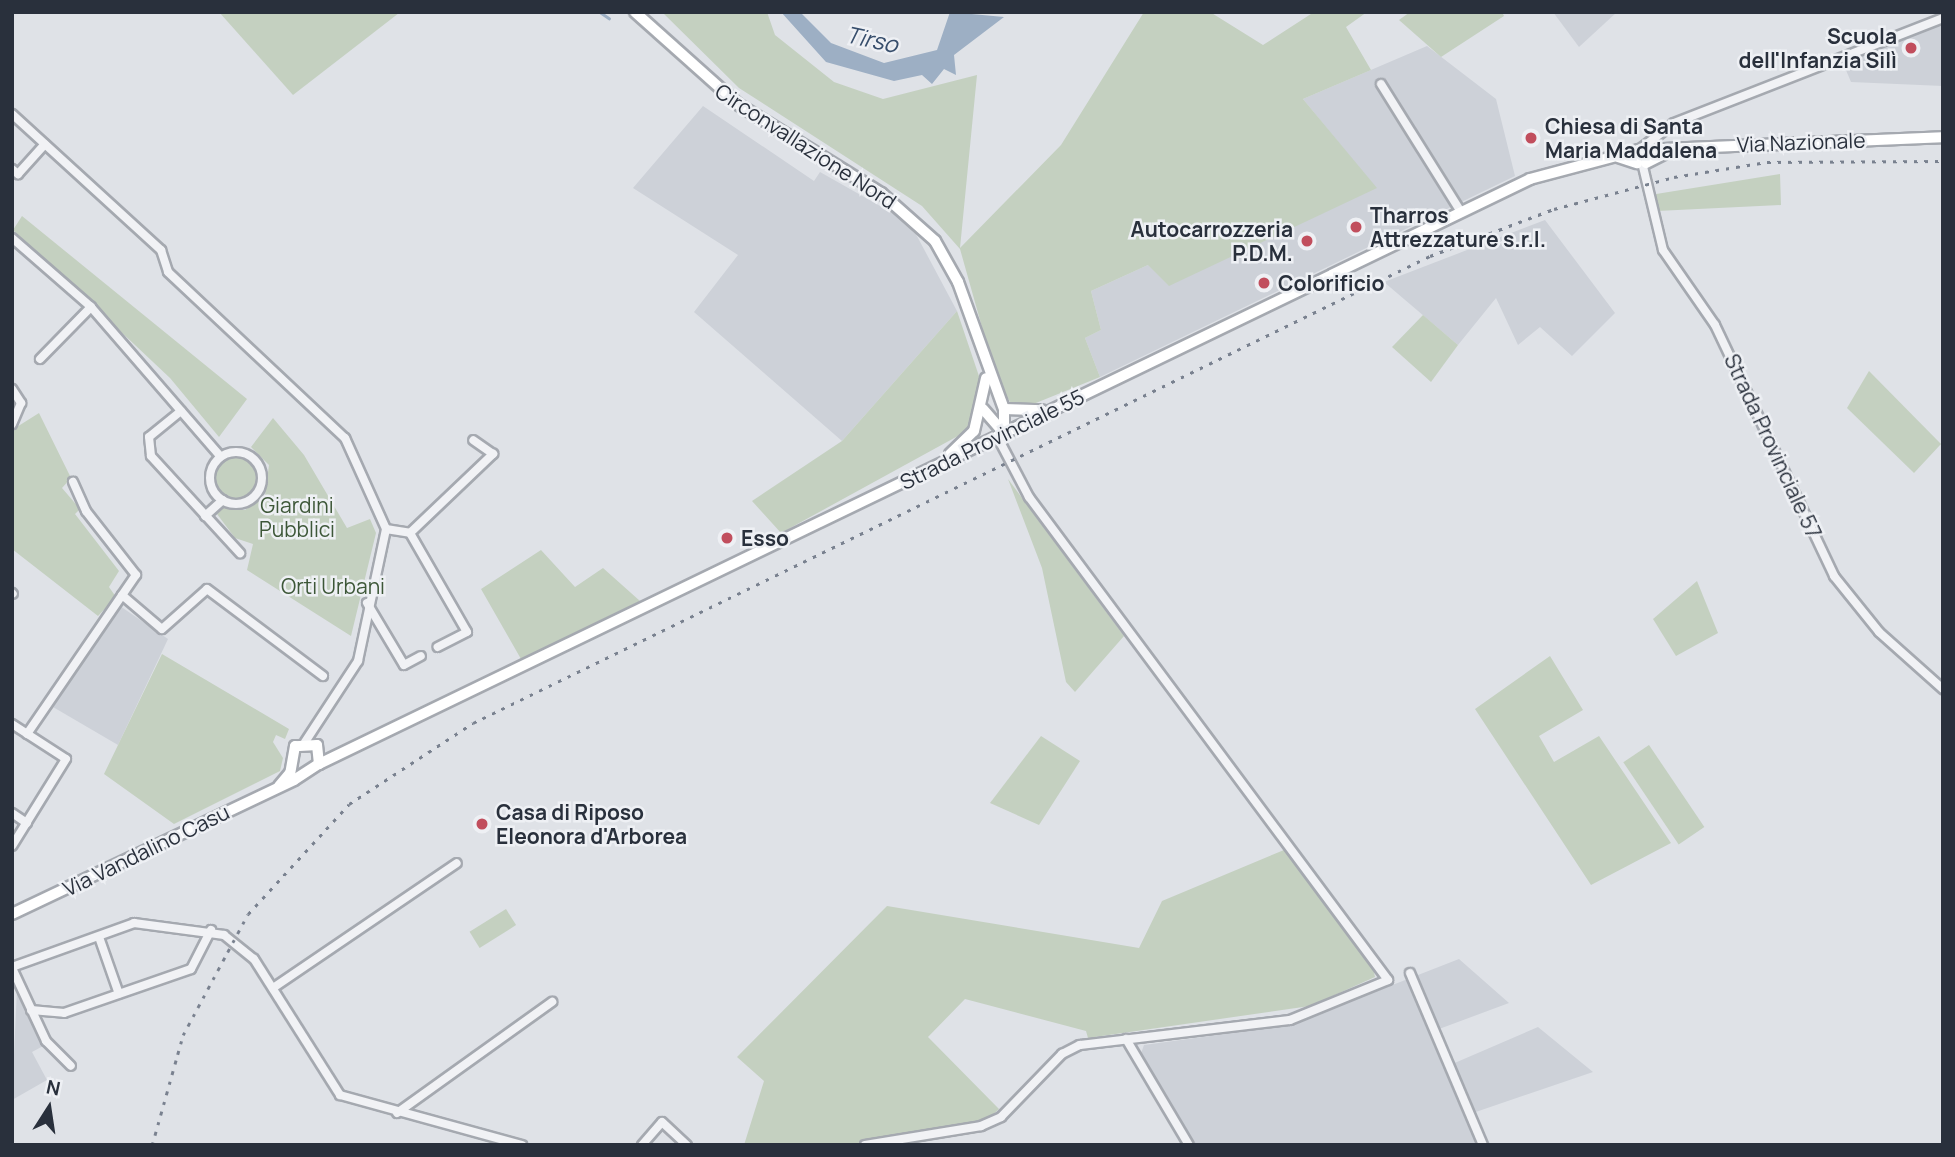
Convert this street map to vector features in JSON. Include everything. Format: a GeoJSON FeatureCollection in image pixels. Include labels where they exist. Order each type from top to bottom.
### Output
{"type":"FeatureCollection","features":[{"type":"Feature","properties":{"kind":"main road","name":"Circonvallazione Nord"},"geometry":{"type":"LineString","coordinates":[[635,12],[739,105],[881,193],[920,226],[958,282],[986,372],[1004,409],[1000,435]]}},
{"type":"Feature","properties":{"kind":"main road","name":"Via Nazionale"},"geometry":{"type":"LineString","coordinates":[[1461,212],[1530,179],[1639,150],[1698,145],[1943,137]]}},
{"type":"Feature","properties":{"kind":"main road"},"geometry":{"type":"LineString","coordinates":[[1612,156],[1641,163],[1698,145]]}},
{"type":"Feature","properties":{"kind":"main road","name":"Strada Provinciale 55"},"geometry":{"type":"LineString","coordinates":[[319,754],[341,756],[1461,212]]}},
{"type":"Feature","properties":{"kind":"main road","name":"Circonvallazione Nord"},"geometry":{"type":"LineString","coordinates":[[983,409],[986,372]]}},
{"type":"Feature","properties":{"kind":"main road"},"geometry":{"type":"LineString","coordinates":[[1004,409],[1027,413],[1063,404]]}},
{"type":"Feature","properties":{"kind":"main road"},"geometry":{"type":"LineString","coordinates":[[983,409],[1000,435]]}},
{"type":"Feature","properties":{"kind":"main road"},"geometry":{"type":"LineString","coordinates":[[919,475],[968,439],[983,409]]}},
{"type":"Feature","properties":{"kind":"main road"},"geometry":{"type":"LineString","coordinates":[[279,786],[292,761],[295,746],[305,741],[319,754]]}},
{"type":"Feature","properties":{"kind":"main road","name":"Via Vandalino Casu"},"geometry":{"type":"LineString","coordinates":[[12,914],[279,786],[306,771],[319,754]]}},
{"type":"Feature","properties":{"kind":"main road"},"geometry":{"type":"LineString","coordinates":[[292,761],[306,771]]}},
{"type":"Feature","properties":{"kind":"street"},"geometry":{"type":"LineString","coordinates":[[1641,163],[1639,150],[1674,123],[1943,18]]}},
{"type":"Feature","properties":{"kind":"street"},"geometry":{"type":"LineString","coordinates":[[1381,84],[1461,212]]}},
{"type":"Feature","properties":{"kind":"street"},"geometry":{"type":"LineString","coordinates":[[12,114],[161,250],[168,272],[345,438],[386,529],[367,603],[358,661],[321,725],[305,741]]}},
{"type":"Feature","properties":{"kind":"street"},"geometry":{"type":"LineString","coordinates":[[12,169],[18,174],[45,144]]}},
{"type":"Feature","properties":{"kind":"street","name":"Strada Provinciale 57"},"geometry":{"type":"LineString","coordinates":[[1641,163],[1662,250],[1715,325],[1834,576],[1879,632],[1943,690]]}},
{"type":"Feature","properties":{"kind":"street"},"geometry":{"type":"LineString","coordinates":[[12,238],[91,307],[220,457]]}},
{"type":"Feature","properties":{"kind":"street"},"geometry":{"type":"LineString","coordinates":[[40,359],[91,307]]}},
{"type":"Feature","properties":{"kind":"street"},"geometry":{"type":"LineString","coordinates":[[12,389],[21,410],[12,424]]}},
{"type":"Feature","properties":{"kind":"street"},"geometry":{"type":"LineString","coordinates":[[181,411],[149,437],[149,450],[240,553]]}},
{"type":"Feature","properties":{"kind":"street"},"geometry":{"type":"LineString","coordinates":[[865,1145],[981,1126],[1001,1117],[1062,1054],[1080,1045],[1290,1020],[1388,980],[1029,497],[1000,435]]}},
{"type":"Feature","properties":{"kind":"street"},"geometry":{"type":"LineString","coordinates":[[410,533],[493,454],[473,440]]}},
{"type":"Feature","properties":{"kind":"street"},"geometry":{"type":"LineString","coordinates":[[205,516],[223,500],[251,500],[262,473],[242,452],[220,457]]}},
{"type":"Feature","properties":{"kind":"street"},"geometry":{"type":"LineString","coordinates":[[220,457],[210,481],[223,500]]}},
{"type":"Feature","properties":{"kind":"street"},"geometry":{"type":"LineString","coordinates":[[27,734],[136,575],[86,511],[73,482]]}},
{"type":"Feature","properties":{"kind":"street"},"geometry":{"type":"LineString","coordinates":[[386,529],[410,533]]}},
{"type":"Feature","properties":{"kind":"street"},"geometry":{"type":"LineString","coordinates":[[410,533],[467,632],[438,647]]}},
{"type":"Feature","properties":{"kind":"street"},"geometry":{"type":"LineString","coordinates":[[122,595],[162,629],[207,589],[323,676]]}},
{"type":"Feature","properties":{"kind":"street"},"geometry":{"type":"LineString","coordinates":[[367,603],[404,665],[421,656]]}},
{"type":"Feature","properties":{"kind":"street"},"geometry":{"type":"LineString","coordinates":[[12,724],[66,759],[12,846]]}},
{"type":"Feature","properties":{"kind":"street"},"geometry":{"type":"LineString","coordinates":[[319,754],[321,725]]}},
{"type":"Feature","properties":{"kind":"street"},"geometry":{"type":"LineString","coordinates":[[12,813],[27,823]]}},
{"type":"Feature","properties":{"kind":"street"},"geometry":{"type":"LineString","coordinates":[[273,988],[457,863]]}},
{"type":"Feature","properties":{"kind":"street"},"geometry":{"type":"LineString","coordinates":[[71,1066],[46,1041],[12,967],[150,922],[214,931],[244,948],[273,988],[330,1086],[356,1102],[522,1145]]}},
{"type":"Feature","properties":{"kind":"street"},"geometry":{"type":"LineString","coordinates":[[31,1010],[64,1013],[191,969],[214,931]]}},
{"type":"Feature","properties":{"kind":"street"},"geometry":{"type":"LineString","coordinates":[[99,937],[119,994]]}},
{"type":"Feature","properties":{"kind":"street"},"geometry":{"type":"LineString","coordinates":[[1410,973],[1483,1145]]}},
{"type":"Feature","properties":{"kind":"street"},"geometry":{"type":"LineString","coordinates":[[397,1113],[552,1002]]}},
{"type":"Feature","properties":{"kind":"street"},"geometry":{"type":"LineString","coordinates":[[1126,1039],[1189,1145]]}},
{"type":"Feature","properties":{"kind":"street"},"geometry":{"type":"LineString","coordinates":[[642,1145],[656,1125],[669,1125],[687,1145]]}},
{"type":"Feature","properties":{"kind":"shaded area"},"geometry":{"type":"Polygon","coordinates":[[[1553,12],[1617,12],[1579,47],[1553,12]]]}},
{"type":"Feature","properties":{"kind":"shaded area","name":"Scuola dell'Infanzia Silì"},"geometry":{"type":"Polygon","coordinates":[[[1942,22],[1943,86],[1851,82],[1843,63],[1942,22]]]}},
{"type":"Feature","properties":{"kind":"shaded area"},"geometry":{"type":"Polygon","coordinates":[[[1427,46],[1496,99],[1515,176],[1100,377],[1085,338],[1101,330],[1091,291],[1148,265],[1376,188],[1303,99],[1427,46]]]}},
{"type":"Feature","properties":{"kind":"shaded area"},"geometry":{"type":"Polygon","coordinates":[[[703,106],[814,181],[820,172],[910,223],[957,311],[842,441],[694,312],[738,255],[633,188],[703,106]]]}},
{"type":"Feature","properties":{"kind":"shaded area"},"geometry":{"type":"Polygon","coordinates":[[[1545,220],[1615,313],[1572,356],[1540,327],[1518,345],[1496,298],[1458,345],[1384,282],[1545,220]]]}},
{"type":"Feature","properties":{"kind":"shaded area"},"geometry":{"type":"Polygon","coordinates":[[[120,606],[168,639],[118,745],[53,707],[120,606]]]}},
{"type":"Feature","properties":{"kind":"shaded area"},"geometry":{"type":"Polygon","coordinates":[[[1459,959],[1509,1003],[1431,1032],[1443,1068],[1538,1027],[1593,1072],[1467,1115],[1478,1145],[1195,1145],[1139,1059],[1144,1045],[1290,1025],[1459,959]]]}},
{"type":"Feature","properties":{"kind":"shaded area"},"geometry":{"type":"Polygon","coordinates":[[[17,988],[45,1045],[32,1052],[47,1080],[12,1100],[17,988]]]}},
{"type":"Feature","properties":{"kind":"green space"},"geometry":{"type":"Polygon","coordinates":[[[219,12],[399,12],[399,13],[293,95],[219,12]]]}},
{"type":"Feature","properties":{"kind":"green space"},"geometry":{"type":"Polygon","coordinates":[[[662,12],[767,12],[775,35],[834,82],[883,99],[977,75],[960,248],[1061,145],[1144,12],[1210,12],[1263,45],[1314,12],[1367,12],[1346,27],[1371,70],[1303,99],[1377,188],[1169,286],[1148,265],[1091,291],[1101,330],[1085,338],[1100,377],[1031,405],[1013,406],[998,384],[960,249],[922,206],[739,88],[662,12]]]}},
{"type":"Feature","properties":{"kind":"green space"},"geometry":{"type":"Polygon","coordinates":[[[1410,12],[1502,12],[1504,16],[1441,57],[1399,20],[1410,12]]]}},
{"type":"Feature","properties":{"kind":"green space"},"geometry":{"type":"Polygon","coordinates":[[[1780,174],[1781,205],[1657,211],[1650,195],[1780,174]]]}},
{"type":"Feature","properties":{"kind":"green space"},"geometry":{"type":"Polygon","coordinates":[[[22,216],[247,399],[219,437],[170,378],[13,230],[22,216]]]}},
{"type":"Feature","properties":{"kind":"green space"},"geometry":{"type":"Polygon","coordinates":[[[957,311],[982,385],[967,431],[781,533],[752,501],[842,441],[957,311]]]}},
{"type":"Feature","properties":{"kind":"green space"},"geometry":{"type":"Polygon","coordinates":[[[1423,315],[1458,345],[1431,382],[1392,347],[1423,315]]]}},
{"type":"Feature","properties":{"kind":"green space"},"geometry":{"type":"Polygon","coordinates":[[[1869,371],[1941,444],[1914,473],[1847,408],[1869,371]]]}},
{"type":"Feature","properties":{"kind":"green space"},"geometry":{"type":"Polygon","coordinates":[[[39,413],[71,478],[62,488],[80,509],[75,514],[119,571],[109,587],[116,597],[98,616],[12,549],[12,430],[39,413]]]}},
{"type":"Feature","properties":{"kind":"green space","name":"Giardini Pubblici"},"geometry":{"type":"Polygon","coordinates":[[[273,418],[304,455],[347,528],[370,519],[376,533],[351,636],[247,570],[253,544],[235,538],[217,514],[223,508],[245,510],[265,495],[269,465],[251,447],[273,418]]]}},
{"type":"Feature","properties":{"kind":"green space"},"geometry":{"type":"Polygon","coordinates":[[[236,457],[251,463],[257,478],[251,493],[236,499],[221,493],[215,478],[221,463],[236,457]]]}},
{"type":"Feature","properties":{"kind":"green space"},"geometry":{"type":"Polygon","coordinates":[[[1008,479],[1124,636],[1075,692],[1066,682],[1042,568],[1008,479]]]}},
{"type":"Feature","properties":{"kind":"green space"},"geometry":{"type":"Polygon","coordinates":[[[541,550],[575,587],[603,568],[640,601],[521,659],[481,589],[541,550]]]}},
{"type":"Feature","properties":{"kind":"green space"},"geometry":{"type":"Polygon","coordinates":[[[1697,581],[1718,633],[1676,656],[1653,619],[1697,581]]]}},
{"type":"Feature","properties":{"kind":"green space"},"geometry":{"type":"Polygon","coordinates":[[[162,654],[289,729],[285,739],[276,735],[273,742],[283,758],[280,771],[174,824],[104,774],[162,654]]]}},
{"type":"Feature","properties":{"kind":"green space"},"geometry":{"type":"Polygon","coordinates":[[[1550,656],[1583,710],[1539,736],[1554,762],[1599,736],[1671,843],[1591,885],[1475,709],[1550,656]]]}},
{"type":"Feature","properties":{"kind":"green space"},"geometry":{"type":"Polygon","coordinates":[[[1041,736],[1080,761],[1039,825],[990,803],[1041,736]]]}},
{"type":"Feature","properties":{"kind":"green space"},"geometry":{"type":"Polygon","coordinates":[[[1649,745],[1704,827],[1679,844],[1623,762],[1649,745]]]}},
{"type":"Feature","properties":{"kind":"green space"},"geometry":{"type":"Polygon","coordinates":[[[1284,850],[1373,967],[1375,977],[1310,1006],[1088,1038],[1086,1031],[965,999],[928,1037],[999,1109],[984,1123],[846,1145],[744,1145],[764,1081],[737,1057],[887,906],[1139,948],[1162,901],[1284,850]]]}},
{"type":"Feature","properties":{"kind":"green space"},"geometry":{"type":"Polygon","coordinates":[[[506,909],[516,925],[480,948],[470,932],[506,909]]]}},
{"type":"Feature","properties":{"kind":"water"},"geometry":{"type":"Polygon","coordinates":[[[781,12],[800,12],[831,43],[884,63],[937,50],[950,12],[1004,17],[954,55],[956,75],[944,69],[932,84],[922,75],[894,81],[826,62],[781,12]]]}},
{"type":"Feature","properties":{"kind":"waterway"},"geometry":{"type":"LineString","coordinates":[[600,12],[609,18]]}},
{"type":"Feature","properties":{"kind":"railway"},"geometry":{"type":"LineString","coordinates":[[152,1145],[183,1035],[248,914],[349,804],[473,723],[1430,256],[1554,209],[1674,177],[1767,162],[1943,161]]}},
{"type":"Feature","properties":{"kind":"place","name":"Scuola dell'Infanzia Silì"},"geometry":{"type":"Point","coordinates":[1911,48]}},
{"type":"Feature","properties":{"kind":"place","name":"Chiesa di Santa Maria Maddalena"},"geometry":{"type":"Point","coordinates":[1531,138]}},
{"type":"Feature","properties":{"kind":"place","name":"Tharros Attrezzature s.r.l."},"geometry":{"type":"Point","coordinates":[1356,227]}},
{"type":"Feature","properties":{"kind":"place","name":"Autocarrozzeria P.D.M."},"geometry":{"type":"Point","coordinates":[1307,241]}},
{"type":"Feature","properties":{"kind":"place","name":"Colorificio"},"geometry":{"type":"Point","coordinates":[1264,283]}},
{"type":"Feature","properties":{"kind":"place","name":"Esso"},"geometry":{"type":"Point","coordinates":[727,538]}},
{"type":"Feature","properties":{"kind":"place","name":"Casa di Riposo Eleonora d'Arborea"},"geometry":{"type":"Point","coordinates":[482,824]}},
{"type":"Feature","properties":{"kind":"water label","name":"Tirso"},"geometry":{"type":"Point","coordinates":[872,39]}},
{"type":"Feature","properties":{"kind":"park label","name":"Orti Urbani"},"geometry":{"type":"Point","coordinates":[333,586]}}]}
